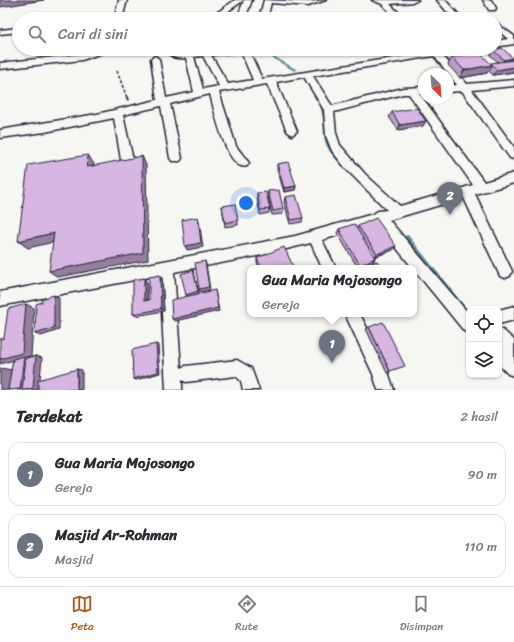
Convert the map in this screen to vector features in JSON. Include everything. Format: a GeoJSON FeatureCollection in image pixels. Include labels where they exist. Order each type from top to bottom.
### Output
{"type":"FeatureCollection","features":[{"type":"Feature","properties":{"kind":"street"},"geometry":{"type":"LineString","coordinates":[[120,12],[123,0]]}},
{"type":"Feature","properties":{"kind":"street"},"geometry":{"type":"LineString","coordinates":[[222,12],[240,0]]}},
{"type":"Feature","properties":{"kind":"street"},"geometry":{"type":"LineString","coordinates":[[244,12],[248,0]]}},
{"type":"Feature","properties":{"kind":"street"},"geometry":{"type":"LineString","coordinates":[[265,12],[268,0],[308,4],[322,0]]}},
{"type":"Feature","properties":{"kind":"street"},"geometry":{"type":"LineString","coordinates":[[380,1],[414,0]]}},
{"type":"Feature","properties":{"kind":"street"},"geometry":{"type":"LineString","coordinates":[[441,0],[452,12]]}},
{"type":"Feature","properties":{"kind":"street"},"geometry":{"type":"LineString","coordinates":[[488,0],[492,8]]}},
{"type":"Feature","properties":{"kind":"street"},"geometry":{"type":"LineString","coordinates":[[380,1],[393,12]]}},
{"type":"Feature","properties":{"kind":"street"},"geometry":{"type":"LineString","coordinates":[[502,30],[514,40]]}},
{"type":"Feature","properties":{"kind":"street"},"geometry":{"type":"LineString","coordinates":[[0,32],[12,31]]}},
{"type":"Feature","properties":{"kind":"street"},"geometry":{"type":"LineString","coordinates":[[502,43],[514,40]]}},
{"type":"Feature","properties":{"kind":"street"},"geometry":{"type":"LineString","coordinates":[[0,66],[86,56]]}},
{"type":"Feature","properties":{"kind":"street"},"geometry":{"type":"LineString","coordinates":[[208,56],[225,88]]}},
{"type":"Feature","properties":{"kind":"street"},"geometry":{"type":"LineString","coordinates":[[246,56],[259,82]]}},
{"type":"Feature","properties":{"kind":"street"},"geometry":{"type":"LineString","coordinates":[[0,134],[46,128],[118,113],[214,90],[412,56]]}},
{"type":"Feature","properties":{"kind":"street"},"geometry":{"type":"LineString","coordinates":[[438,56],[465,88],[514,155]]}},
{"type":"Feature","properties":{"kind":"street"},"geometry":{"type":"LineString","coordinates":[[190,58],[199,94]]}},
{"type":"Feature","properties":{"kind":"street"},"geometry":{"type":"LineString","coordinates":[[155,59],[176,158]]}},
{"type":"Feature","properties":{"kind":"street"},"geometry":{"type":"LineString","coordinates":[[307,74],[318,89],[329,110],[331,138],[335,147],[362,178],[397,211]]}},
{"type":"Feature","properties":{"kind":"street"},"geometry":{"type":"LineString","coordinates":[[270,81],[292,131]]}},
{"type":"Feature","properties":{"kind":"street"},"geometry":{"type":"LineString","coordinates":[[454,89],[514,83]]}},
{"type":"Feature","properties":{"kind":"street"},"geometry":{"type":"LineString","coordinates":[[214,90],[231,148],[243,163]]}},
{"type":"Feature","properties":{"kind":"street"},"geometry":{"type":"LineString","coordinates":[[329,110],[411,90],[418,90]]}},
{"type":"Feature","properties":{"kind":"street"},"geometry":{"type":"LineString","coordinates":[[411,90],[481,187]]}},
{"type":"Feature","properties":{"kind":"street"},"geometry":{"type":"LineString","coordinates":[[118,113],[127,160]]}},
{"type":"Feature","properties":{"kind":"street"},"geometry":{"type":"LineString","coordinates":[[0,299],[262,250],[514,178]]}},
{"type":"Feature","properties":{"kind":"street"},"geometry":{"type":"LineString","coordinates":[[467,191],[505,271]]}},
{"type":"Feature","properties":{"kind":"street"},"geometry":{"type":"LineString","coordinates":[[378,216],[466,323]]}},
{"type":"Feature","properties":{"kind":"street"},"geometry":{"type":"LineString","coordinates":[[314,236],[328,265]]}},
{"type":"Feature","properties":{"kind":"street"},"geometry":{"type":"LineString","coordinates":[[167,268],[174,390]]}},
{"type":"Feature","properties":{"kind":"street"},"geometry":{"type":"LineString","coordinates":[[502,315],[514,313]]}},
{"type":"Feature","properties":{"kind":"street"},"geometry":{"type":"LineString","coordinates":[[353,317],[380,372],[386,390]]}},
{"type":"Feature","properties":{"kind":"street"},"geometry":{"type":"LineString","coordinates":[[502,339],[514,351]]}},
{"type":"Feature","properties":{"kind":"street"},"geometry":{"type":"LineString","coordinates":[[502,357],[514,368]]}},
{"type":"Feature","properties":{"kind":"street"},"geometry":{"type":"LineString","coordinates":[[186,374],[236,368],[243,370],[247,375],[251,390]]}},
{"type":"Feature","properties":{"kind":"path"},"geometry":{"type":"LineString","coordinates":[[117,71],[131,109]]}},
{"type":"Feature","properties":{"kind":"building"},"geometry":{"type":"Polygon","coordinates":[[[502,48],[513,58],[504,60],[500,56],[502,56],[502,48]]]}},
{"type":"Feature","properties":{"kind":"building"},"geometry":{"type":"Polygon","coordinates":[[[483,56],[492,65],[464,70],[452,57],[483,56]]]}},
{"type":"Feature","properties":{"kind":"building"},"geometry":{"type":"Polygon","coordinates":[[[514,60],[514,67],[497,70],[491,63],[514,60]]]}},
{"type":"Feature","properties":{"kind":"building"},"geometry":{"type":"Polygon","coordinates":[[[417,108],[426,121],[400,125],[392,112],[417,108]]]}},
{"type":"Feature","properties":{"kind":"building"},"geometry":{"type":"Polygon","coordinates":[[[88,155],[87,167],[142,156],[143,253],[49,271],[54,233],[18,241],[28,165],[88,155]]]}},
{"type":"Feature","properties":{"kind":"building"},"geometry":{"type":"Polygon","coordinates":[[[288,162],[296,186],[284,188],[277,164],[288,162]]]}},
{"type":"Feature","properties":{"kind":"building"},"geometry":{"type":"Polygon","coordinates":[[[279,190],[283,209],[273,211],[268,191],[279,190]]]}},
{"type":"Feature","properties":{"kind":"building"},"geometry":{"type":"Polygon","coordinates":[[[266,192],[270,209],[260,210],[257,193],[266,192]]]}},
{"type":"Feature","properties":{"kind":"building"},"geometry":{"type":"Polygon","coordinates":[[[296,195],[303,218],[291,220],[285,197],[296,195]]]}},
{"type":"Feature","properties":{"kind":"building"},"geometry":{"type":"Polygon","coordinates":[[[235,204],[238,220],[225,223],[222,206],[235,204]]]}},
{"type":"Feature","properties":{"kind":"building"},"geometry":{"type":"Polygon","coordinates":[[[198,217],[201,243],[185,246],[182,220],[198,217]]]}},
{"type":"Feature","properties":{"kind":"building"},"geometry":{"type":"Polygon","coordinates":[[[376,218],[396,246],[377,254],[358,226],[376,218]]]}},
{"type":"Feature","properties":{"kind":"building"},"geometry":{"type":"Polygon","coordinates":[[[354,224],[375,258],[360,265],[339,229],[354,224]]]}},
{"type":"Feature","properties":{"kind":"building"},"geometry":{"type":"Polygon","coordinates":[[[284,247],[293,265],[260,265],[257,258],[284,247]]]}},
{"type":"Feature","properties":{"kind":"building"},"geometry":{"type":"Polygon","coordinates":[[[205,261],[209,287],[199,289],[195,263],[205,261]]]}},
{"type":"Feature","properties":{"kind":"building"},"geometry":{"type":"Polygon","coordinates":[[[377,261],[380,265],[365,265],[377,261]]]}},
{"type":"Feature","properties":{"kind":"building"},"geometry":{"type":"Polygon","coordinates":[[[193,270],[198,291],[186,295],[181,274],[193,270]]]}},
{"type":"Feature","properties":{"kind":"building"},"geometry":{"type":"Polygon","coordinates":[[[160,275],[161,309],[133,314],[133,280],[144,278],[144,301],[149,300],[149,277],[160,275]]]}},
{"type":"Feature","properties":{"kind":"building"},"geometry":{"type":"Polygon","coordinates":[[[215,290],[218,308],[172,319],[171,300],[215,290]]]}},
{"type":"Feature","properties":{"kind":"building"},"geometry":{"type":"Polygon","coordinates":[[[54,295],[54,328],[35,334],[36,304],[42,302],[42,299],[54,295]]]}},
{"type":"Feature","properties":{"kind":"building"},"geometry":{"type":"Polygon","coordinates":[[[26,304],[22,353],[0,359],[0,339],[4,338],[8,309],[26,304]]]}},
{"type":"Feature","properties":{"kind":"building"},"geometry":{"type":"Polygon","coordinates":[[[383,322],[405,366],[390,371],[369,327],[383,322]]]}},
{"type":"Feature","properties":{"kind":"building"},"geometry":{"type":"Polygon","coordinates":[[[156,344],[158,372],[133,379],[132,350],[156,344]]]}},
{"type":"Feature","properties":{"kind":"building"},"geometry":{"type":"Polygon","coordinates":[[[24,356],[20,389],[8,390],[13,359],[24,356]]]}},
{"type":"Feature","properties":{"kind":"building"},"geometry":{"type":"Polygon","coordinates":[[[36,356],[33,388],[22,390],[26,358],[36,356]]]}},
{"type":"Feature","properties":{"kind":"building"},"geometry":{"type":"Polygon","coordinates":[[[77,369],[77,390],[38,390],[38,380],[77,369]]]}},
{"type":"Feature","properties":{"kind":"waterway"},"geometry":{"type":"LineString","coordinates":[[271,56],[295,70]]}},
{"type":"Feature","properties":{"kind":"waterway"},"geometry":{"type":"LineString","coordinates":[[321,104],[324,114],[327,142],[330,149],[345,166]]}},
{"type":"Feature","properties":{"kind":"waterway"},"geometry":{"type":"LineString","coordinates":[[407,237],[466,311]]}},
{"type":"Feature","properties":{"kind":"place","name":"Masjid Ar-Rohman"},"geometry":{"type":"Point","coordinates":[450,215]}},
{"type":"Feature","properties":{"kind":"place","name":"Gua Maria Mojosongo"},"geometry":{"type":"Point","coordinates":[332,363]}}]}
